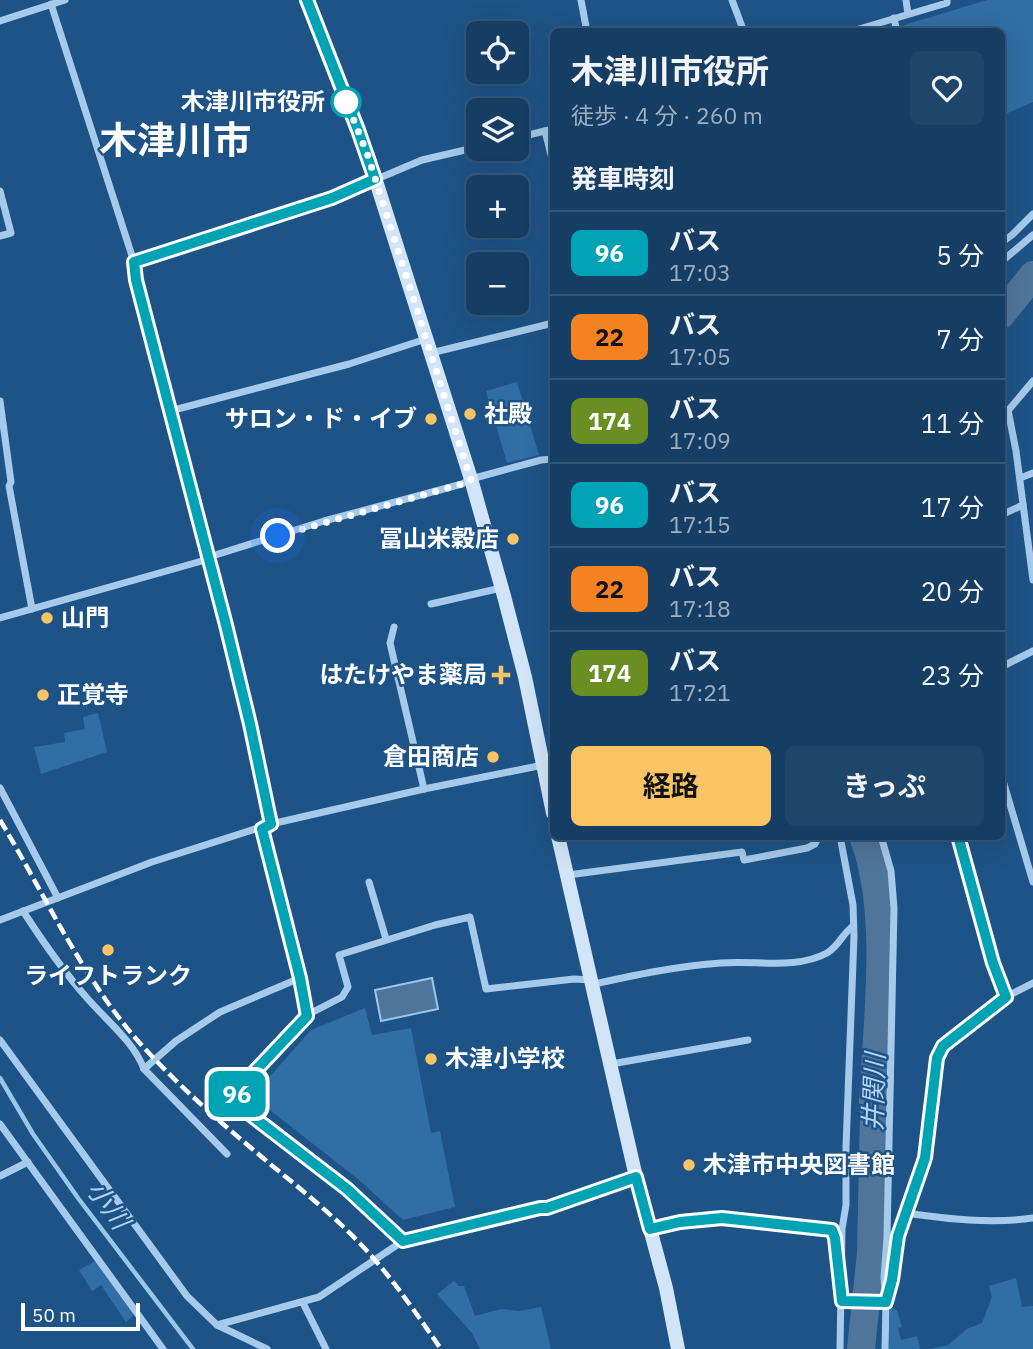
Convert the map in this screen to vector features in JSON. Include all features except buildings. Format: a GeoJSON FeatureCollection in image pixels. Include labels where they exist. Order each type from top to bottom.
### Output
{"type":"FeatureCollection","features":[{"type":"Feature","properties":{"kind":"street"},"geometry":{"type":"LineString","coordinates":[[0,21],[65,0]]}},
{"type":"Feature","properties":{"kind":"street"},"geometry":{"type":"LineString","coordinates":[[307,0],[375,179],[471,480],[548,764],[550,784]]}},
{"type":"Feature","properties":{"kind":"street"},"geometry":{"type":"LineString","coordinates":[[581,0],[586,28]]}},
{"type":"Feature","properties":{"kind":"street"},"geometry":{"type":"LineString","coordinates":[[732,0],[742,28]]}},
{"type":"Feature","properties":{"kind":"street"},"geometry":{"type":"LineString","coordinates":[[906,0],[908,14]]}},
{"type":"Feature","properties":{"kind":"street"},"geometry":{"type":"LineString","coordinates":[[863,28],[947,4],[947,0]]}},
{"type":"Feature","properties":{"kind":"street"},"geometry":{"type":"LineString","coordinates":[[51,4],[134,262],[136,280],[250,724],[271,824]]}},
{"type":"Feature","properties":{"kind":"street"},"geometry":{"type":"LineString","coordinates":[[894,19],[896,28]]}},
{"type":"Feature","properties":{"kind":"street"},"geometry":{"type":"LineString","coordinates":[[529,135],[549,130]]}},
{"type":"Feature","properties":{"kind":"street"},"geometry":{"type":"LineString","coordinates":[[134,262],[320,202],[422,160],[466,150]]}},
{"type":"Feature","properties":{"kind":"street"},"geometry":{"type":"LineString","coordinates":[[0,191],[11,233],[0,236]]}},
{"type":"Feature","properties":{"kind":"street"},"geometry":{"type":"LineString","coordinates":[[1005,240],[1033,214]]}},
{"type":"Feature","properties":{"kind":"street"},"geometry":{"type":"LineString","coordinates":[[1005,259],[1033,235]]}},
{"type":"Feature","properties":{"kind":"street"},"geometry":{"type":"LineString","coordinates":[[170,411],[349,364],[550,324]]}},
{"type":"Feature","properties":{"kind":"street"},"geometry":{"type":"LineString","coordinates":[[1005,414],[1033,381]]}},
{"type":"Feature","properties":{"kind":"street"},"geometry":{"type":"LineString","coordinates":[[0,401],[9,486],[32,609]]}},
{"type":"Feature","properties":{"kind":"street"},"geometry":{"type":"LineString","coordinates":[[1008,410],[1033,580]]}},
{"type":"Feature","properties":{"kind":"street"},"geometry":{"type":"LineString","coordinates":[[0,618],[209,558],[324,521],[550,459]]}},
{"type":"Feature","properties":{"kind":"street"},"geometry":{"type":"LineString","coordinates":[[1020,478],[1033,473]]}},
{"type":"Feature","properties":{"kind":"street"},"geometry":{"type":"LineString","coordinates":[[1005,513],[1023,505]]}},
{"type":"Feature","properties":{"kind":"street"},"geometry":{"type":"LineString","coordinates":[[431,604],[502,588]]}},
{"type":"Feature","properties":{"kind":"street"},"geometry":{"type":"LineString","coordinates":[[394,627],[390,643],[424,789]]}},
{"type":"Feature","properties":{"kind":"street"},"geometry":{"type":"LineString","coordinates":[[1005,665],[1033,651]]}},
{"type":"Feature","properties":{"kind":"street"},"geometry":{"type":"LineString","coordinates":[[0,920],[152,862],[271,824],[548,764]]}},
{"type":"Feature","properties":{"kind":"street"},"geometry":{"type":"LineString","coordinates":[[0,788],[58,898]]}},
{"type":"Feature","properties":{"kind":"street"},"geometry":{"type":"LineString","coordinates":[[1005,788],[1033,882]]}},
{"type":"Feature","properties":{"kind":"street"},"geometry":{"type":"LineString","coordinates":[[262,829],[307,1016]]}},
{"type":"Feature","properties":{"kind":"street"},"geometry":{"type":"LineString","coordinates":[[559,840],[636,1177],[666,1288],[678,1349]]}},
{"type":"Feature","properties":{"kind":"street"},"geometry":{"type":"LineString","coordinates":[[568,875],[742,852],[744,860],[807,848],[815,845],[817,840]]}},
{"type":"Feature","properties":{"kind":"street"},"geometry":{"type":"LineString","coordinates":[[840,1349],[844,1301],[842,1229],[846,1205],[853,926],[841,840]]}},
{"type":"Feature","properties":{"kind":"street"},"geometry":{"type":"LineString","coordinates":[[882,840],[891,871],[894,908],[884,1349]]}},
{"type":"Feature","properties":{"kind":"street"},"geometry":{"type":"LineString","coordinates":[[959,840],[993,963],[1006,997]]}},
{"type":"Feature","properties":{"kind":"street"},"geometry":{"type":"LineString","coordinates":[[369,882],[386,939]]}},
{"type":"Feature","properties":{"kind":"street"},"geometry":{"type":"LineString","coordinates":[[23,911],[47,949],[139,1056],[144,1069],[227,1154]]}},
{"type":"Feature","properties":{"kind":"street"},"geometry":{"type":"LineString","coordinates":[[403,1241],[347,1189],[243,1109],[237,1093],[307,1016],[342,997],[348,987],[339,955],[386,939],[470,917],[486,989],[574,979],[593,982],[722,962],[787,962],[824,954],[835,947],[853,926]]}},
{"type":"Feature","properties":{"kind":"street"},"geometry":{"type":"LineString","coordinates":[[144,1069],[176,1041],[220,1013],[300,978]]}},
{"type":"Feature","properties":{"kind":"street"},"geometry":{"type":"LineString","coordinates":[[884,1302],[892,1280],[898,1236],[925,1158],[937,1058],[943,1046],[1006,997],[1033,984]]}},
{"type":"Feature","properties":{"kind":"street"},"geometry":{"type":"LineString","coordinates":[[0,1040],[169,1272],[204,1315],[217,1325],[267,1349]]}},
{"type":"Feature","properties":{"kind":"street"},"geometry":{"type":"LineString","coordinates":[[611,1064],[748,1040]]}},
{"type":"Feature","properties":{"kind":"street"},"geometry":{"type":"LineString","coordinates":[[0,1124],[163,1349]]}},
{"type":"Feature","properties":{"kind":"street"},"geometry":{"type":"LineString","coordinates":[[0,1176],[27,1162]]}},
{"type":"Feature","properties":{"kind":"street"},"geometry":{"type":"LineString","coordinates":[[217,1325],[319,1297],[403,1241],[547,1208],[636,1177]]}},
{"type":"Feature","properties":{"kind":"street"},"geometry":{"type":"LineString","coordinates":[[905,1213],[959,1221],[1033,1218]]}},
{"type":"Feature","properties":{"kind":"street"},"geometry":{"type":"LineString","coordinates":[[650,1229],[680,1222],[722,1218],[832,1230],[844,1301]]}},
{"type":"Feature","properties":{"kind":"street"},"geometry":{"type":"LineString","coordinates":[[844,1301],[884,1302]]}},
{"type":"Feature","properties":{"kind":"street"},"geometry":{"type":"LineString","coordinates":[[303,1303],[326,1349]]}},
{"type":"Feature","properties":{"kind":"shaded area"},"geometry":{"type":"Polygon","coordinates":[[[987,0],[1033,0],[1033,102],[1005,114],[1005,28],[901,26],[987,0]]]}},
{"type":"Feature","properties":{"kind":"shaded area"},"geometry":{"type":"Polygon","coordinates":[[[517,382],[539,455],[507,463],[486,391],[517,382]]]}},
{"type":"Feature","properties":{"kind":"shaded area"},"geometry":{"type":"Polygon","coordinates":[[[98,713],[107,752],[41,774],[34,747],[65,742],[64,733],[85,729],[83,717],[98,713]]]}},
{"type":"Feature","properties":{"kind":"shaded area"},"geometry":{"type":"Polygon","coordinates":[[[432,978],[438,1009],[381,1021],[375,990],[432,978]]]}},
{"type":"Feature","properties":{"kind":"shaded area"},"geometry":{"type":"Polygon","coordinates":[[[365,1008],[372,1035],[411,1028],[431,1133],[440,1131],[455,1207],[403,1220],[359,1180],[261,1103],[258,1090],[311,1030],[365,1008]]]}},
{"type":"Feature","properties":{"kind":"shaded area"},"geometry":{"type":"Polygon","coordinates":[[[95,1261],[134,1315],[126,1322],[101,1285],[92,1291],[79,1270],[95,1261]]]}},
{"type":"Feature","properties":{"kind":"shaded area"},"geometry":{"type":"Polygon","coordinates":[[[1016,1278],[1022,1307],[1033,1306],[1033,1349],[930,1349],[948,1345],[967,1329],[982,1323],[992,1297],[989,1286],[1016,1278]]]}},
{"type":"Feature","properties":{"kind":"shaded area"},"geometry":{"type":"Polygon","coordinates":[[[454,1281],[459,1286],[464,1286],[475,1316],[501,1309],[519,1311],[541,1307],[551,1349],[480,1349],[472,1333],[437,1294],[454,1281]]]}},
{"type":"Feature","properties":{"kind":"shaded area"},"geometry":{"type":"Polygon","coordinates":[[[890,1307],[897,1310],[902,1327],[898,1328],[901,1340],[917,1336],[920,1349],[888,1349],[890,1307]]]}},
{"type":"Feature","properties":{"kind":"waterway","name":"井関川"},"geometry":{"type":"LineString","coordinates":[[1005,310],[1033,275]]}},
{"type":"Feature","properties":{"kind":"waterway","name":"井関川"},"geometry":{"type":"LineString","coordinates":[[861,1349],[871,1253],[873,1101],[880,967],[877,898],[864,840]]}},
{"type":"Feature","properties":{"kind":"waterway","name":"小川"},"geometry":{"type":"LineString","coordinates":[[0,1078],[33,1134],[78,1198],[193,1349]]}},
{"type":"Feature","properties":{"kind":"railway"},"geometry":{"type":"LineString","coordinates":[[0,820],[86,970],[125,1026],[191,1095],[357,1240],[397,1287],[441,1349]]}},
{"type":"Feature","properties":{"kind":"bus line","name":"96"},"geometry":{"type":"LineString","coordinates":[[307,0],[375,179],[332,198],[134,262],[136,280],[250,724],[271,824],[262,829],[307,1016],[240,1087],[237,1093],[243,1109],[347,1189],[403,1241],[547,1208],[636,1177],[650,1229],[680,1222],[722,1218],[832,1230],[842,1301],[886,1302],[898,1236],[925,1158],[937,1058],[943,1046],[1006,997],[993,963],[959,840]]}},
{"type":"Feature","properties":{"kind":"place","name":"木津川市役所"},"geometry":{"type":"Point","coordinates":[346,102]}},
{"type":"Feature","properties":{"kind":"place","name":"社殿"},"geometry":{"type":"Point","coordinates":[470,414]}},
{"type":"Feature","properties":{"kind":"place","name":"サロン・ド・イブ"},"geometry":{"type":"Point","coordinates":[431,419]}},
{"type":"Feature","properties":{"kind":"place","name":"冨山米穀店"},"geometry":{"type":"Point","coordinates":[513,539]}},
{"type":"Feature","properties":{"kind":"place","name":"山門"},"geometry":{"type":"Point","coordinates":[47,618]}},
{"type":"Feature","properties":{"kind":"place","name":"はたけやま薬局"},"geometry":{"type":"Point","coordinates":[501,675]}},
{"type":"Feature","properties":{"kind":"place","name":"正覚寺"},"geometry":{"type":"Point","coordinates":[43,695]}},
{"type":"Feature","properties":{"kind":"place","name":"倉田商店"},"geometry":{"type":"Point","coordinates":[493,757]}},
{"type":"Feature","properties":{"kind":"place","name":"ライフトランク"},"geometry":{"type":"Point","coordinates":[108,950]}},
{"type":"Feature","properties":{"kind":"place","name":"木津小学校"},"geometry":{"type":"Point","coordinates":[431,1059]}},
{"type":"Feature","properties":{"kind":"place","name":"木津市中央図書館"},"geometry":{"type":"Point","coordinates":[689,1165]}},
{"type":"Feature","properties":{"kind":"district","name":"木津川市"},"geometry":{"type":"Point","coordinates":[175,141]}},
{"type":"Feature","properties":{"kind":"route"},"geometry":{"type":"LineString","coordinates":[[278,536],[471,480],[368,156],[343,93],[346,102]]}}]}
